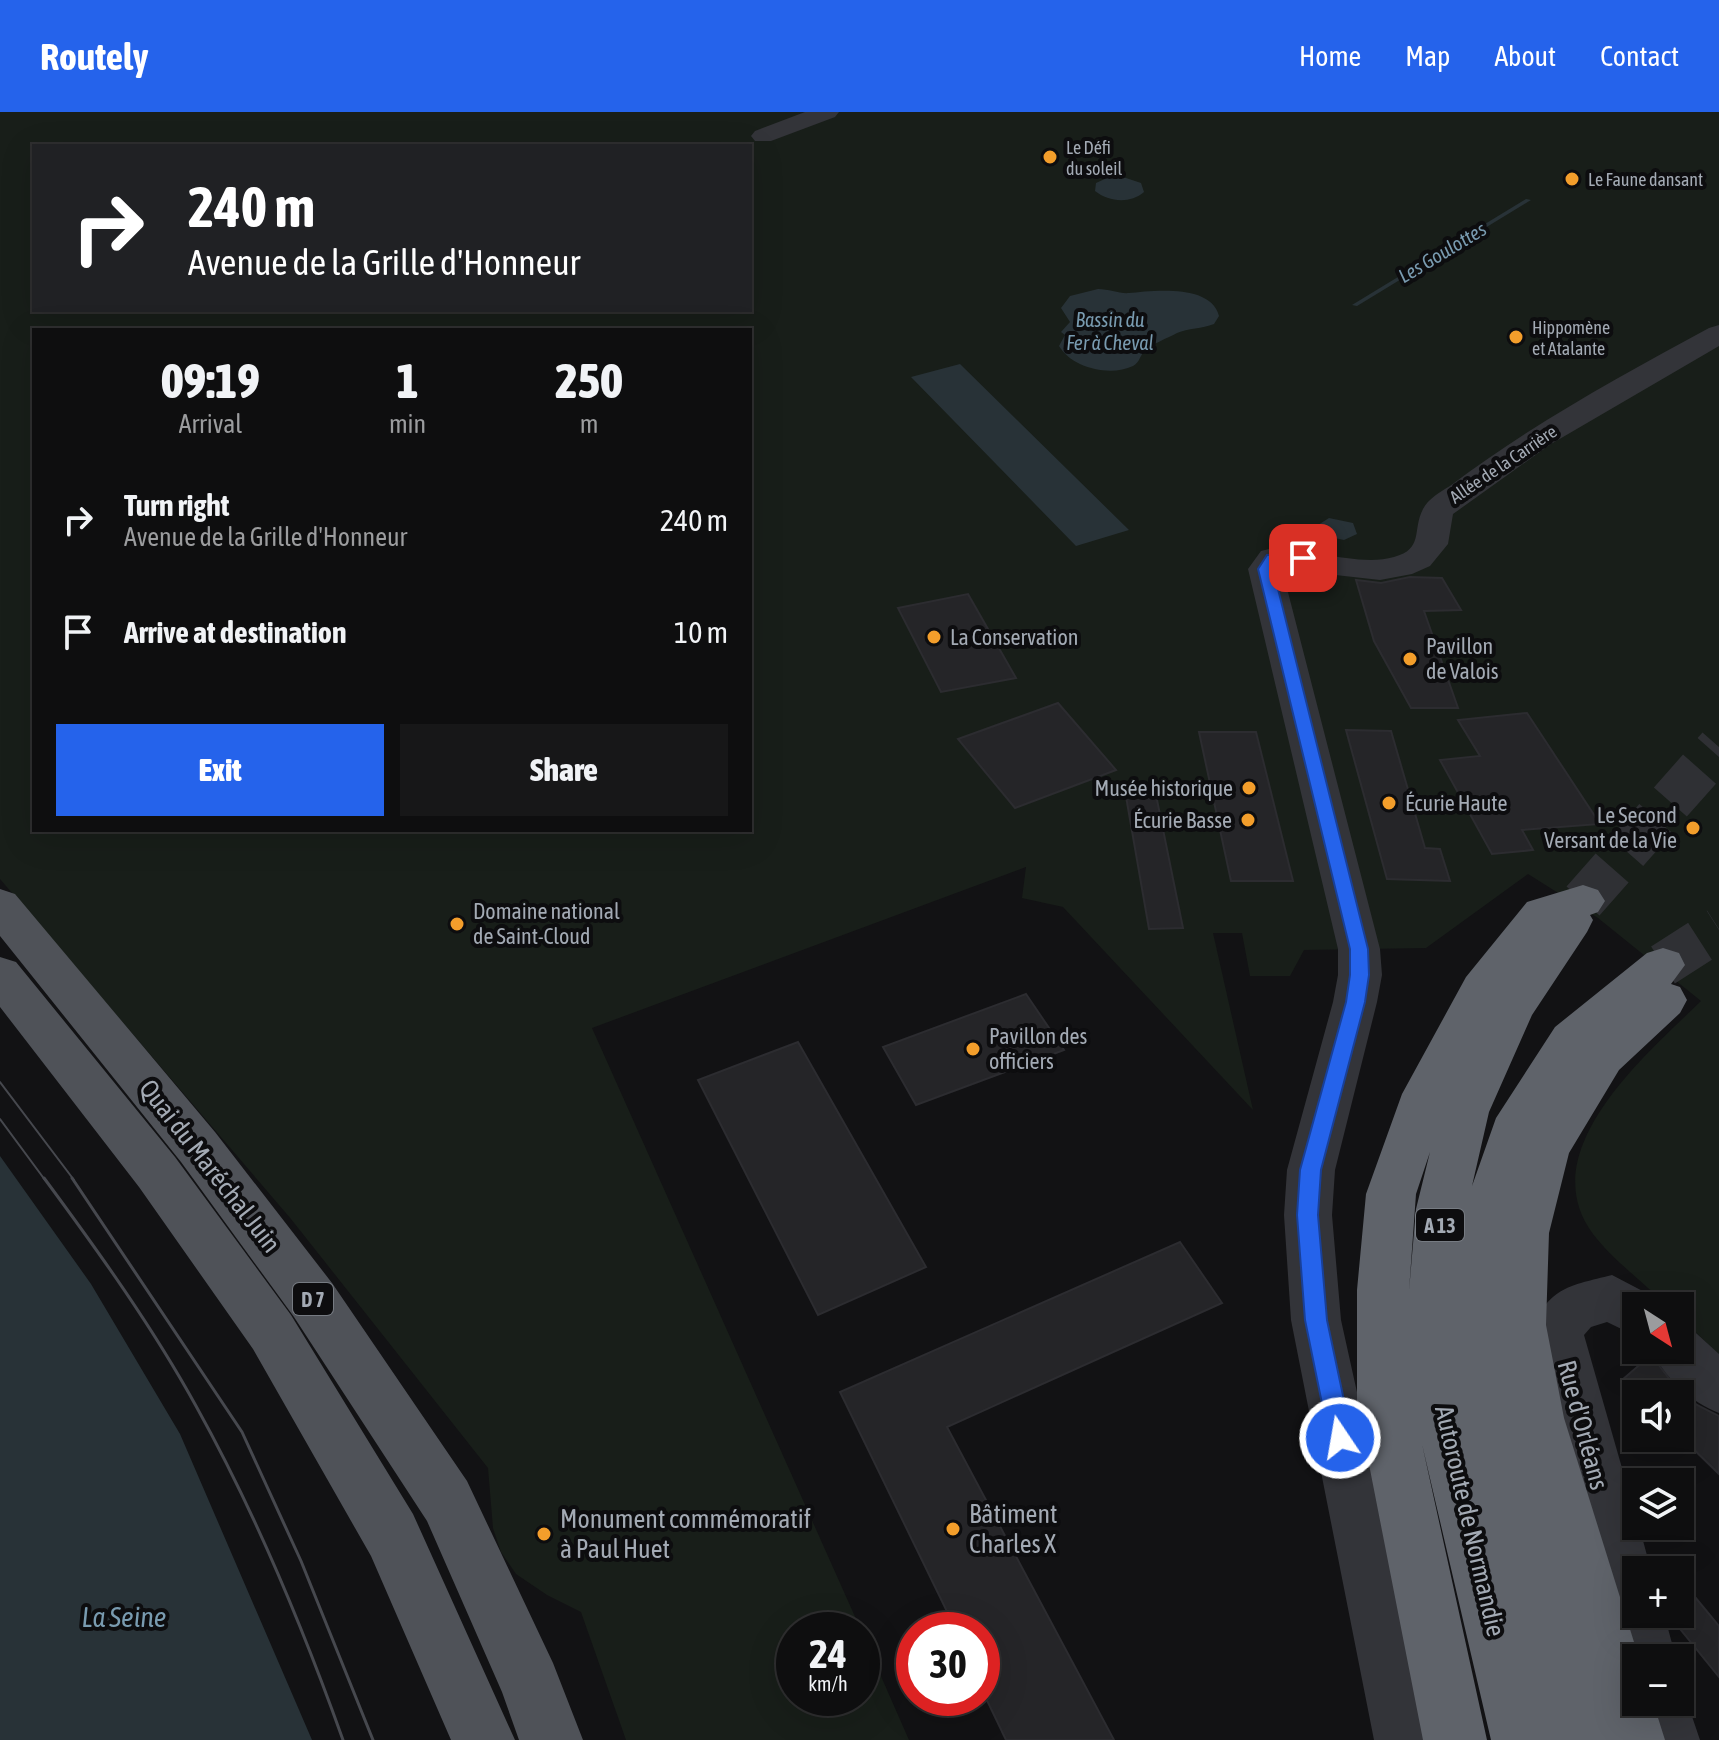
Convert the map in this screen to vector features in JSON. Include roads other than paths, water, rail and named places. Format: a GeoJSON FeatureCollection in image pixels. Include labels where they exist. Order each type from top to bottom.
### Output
{"type":"FeatureCollection","features":[{"type":"Feature","properties":{"kind":"highway","name":"Autoroute de Normandie"},"geometry":{"type":"LineString","coordinates":[[1455,1740],[1385,1403],[1383,1290],[1391,1194],[1426,1094],[1482,990],[1542,914],[1583,901],[1512,1007],[1465,1112],[1441,1209],[1435,1303],[1441,1408],[1573,1740]]}},
{"type":"Feature","properties":{"kind":"highway","name":"Autoroute de Normandie"},"geometry":{"type":"LineString","coordinates":[[1523,1740],[1482,1315],[1486,1222],[1513,1133],[1572,1040],[1673,974],[1602,1057],[1546,1148],[1523,1233],[1519,1325],[1536,1418],[1633,1740]]}},
{"type":"Feature","properties":{"kind":"main road","name":"Quai du Maréchal Juin"},"geometry":{"type":"LineString","coordinates":[[0,905],[198,1147],[313,1300],[447,1501],[531,1685],[551,1740]]}},
{"type":"Feature","properties":{"kind":"main road","name":"Quai du Maréchal Juin"},"geometry":{"type":"LineString","coordinates":[[0,974],[157,1172],[272,1332],[392,1535],[483,1740]]}},
{"type":"Feature","properties":{"kind":"street"},"geometry":{"type":"LineString","coordinates":[[763,136],[781,132],[827,112]]}},
{"type":"Feature","properties":{"kind":"street","name":"Allée de la Carrière"},"geometry":{"type":"LineString","coordinates":[[1404,1740],[1316,1320],[1308,1215],[1311,1170],[1360,975],[1359,949],[1265,569],[1273,558],[1303,558],[1357,568],[1406,565],[1427,551],[1433,541],[1439,509],[1482,475],[1606,396],[1719,334]]}},
{"type":"Feature","properties":{"kind":"street","name":"Rue d'Orléans"},"geometry":{"type":"LineString","coordinates":[[1622,1304],[1612,1298],[1575,1308],[1557,1330],[1643,1644]]}},
{"type":"Feature","properties":{"kind":"street"},"geometry":{"type":"LineString","coordinates":[[1693,1364],[1719,1388]]}},
{"type":"Feature","properties":{"kind":"street"},"geometry":{"type":"LineString","coordinates":[[1663,1716],[1670,1740]]}},
{"type":"Feature","properties":{"kind":"water"},"geometry":{"type":"Polygon","coordinates":[[[1109,177],[1123,177],[1141,183],[1144,192],[1120,200],[1095,191],[1096,183],[1109,177]]]}},
{"type":"Feature","properties":{"kind":"water","name":"Bassin du Fer à Cheval"},"geometry":{"type":"Polygon","coordinates":[[[1098,289],[1126,293],[1179,291],[1193,294],[1214,305],[1219,316],[1214,324],[1181,331],[1155,344],[1133,366],[1114,371],[1092,368],[1073,360],[1059,346],[1065,335],[1061,332],[1070,322],[1061,308],[1070,296],[1098,289]]]}},
{"type":"Feature","properties":{"kind":"water"},"geometry":{"type":"Polygon","coordinates":[[[960,364],[1129,530],[1076,546],[911,377],[960,364]]]}},
{"type":"Feature","properties":{"kind":"water"},"geometry":{"type":"Polygon","coordinates":[[[1329,518],[1353,523],[1357,534],[1344,540],[1325,536],[1318,525],[1329,518]]]}},
{"type":"Feature","properties":{"kind":"water","name":"La Seine"},"geometry":{"type":"Polygon","coordinates":[[[0,1156],[91,1284],[180,1434],[312,1740],[0,1740],[0,1156]]]}},
{"type":"Feature","properties":{"kind":"waterway","name":"Les Goulottes"},"geometry":{"type":"LineString","coordinates":[[1355,305],[1528,200]]}},
{"type":"Feature","properties":{"kind":"tunnel"},"geometry":{"type":"LineString","coordinates":[[1583,901],[1719,747]]}},
{"type":"Feature","properties":{"kind":"tunnel"},"geometry":{"type":"LineString","coordinates":[[1663,965],[1719,929]]}},
{"type":"Feature","properties":{"kind":"tram line"},"geometry":{"type":"LineString","coordinates":[[0,1082],[74,1180]]}},
{"type":"Feature","properties":{"kind":"tram line"},"geometry":{"type":"LineString","coordinates":[[0,1119],[45,1180]]}},
{"type":"Feature","properties":{"kind":"tram line"},"geometry":{"type":"LineString","coordinates":[[44,1178],[143,1318],[218,1446],[276,1570],[343,1740]]}},
{"type":"Feature","properties":{"kind":"tram line"},"geometry":{"type":"LineString","coordinates":[[72,1178],[242,1432],[301,1561],[373,1740]]}},
{"type":"Feature","properties":{"kind":"place","name":"Le Défi du soleil"},"geometry":{"type":"Point","coordinates":[1050,157]}},
{"type":"Feature","properties":{"kind":"place","name":"Le Faune dansant"},"geometry":{"type":"Point","coordinates":[1572,179]}},
{"type":"Feature","properties":{"kind":"place","name":"Hippomène et Atalante"},"geometry":{"type":"Point","coordinates":[1516,337]}},
{"type":"Feature","properties":{"kind":"place","name":"La Conservation"},"geometry":{"type":"Point","coordinates":[934,637]}},
{"type":"Feature","properties":{"kind":"place","name":"Pavillon de Valois"},"geometry":{"type":"Point","coordinates":[1410,659]}},
{"type":"Feature","properties":{"kind":"place","name":"Musée historique"},"geometry":{"type":"Point","coordinates":[1249,788]}},
{"type":"Feature","properties":{"kind":"place","name":"Écurie Haute"},"geometry":{"type":"Point","coordinates":[1389,803]}},
{"type":"Feature","properties":{"kind":"place","name":"Écurie Basse"},"geometry":{"type":"Point","coordinates":[1248,820]}},
{"type":"Feature","properties":{"kind":"place","name":"Le Second Versant de la Vie"},"geometry":{"type":"Point","coordinates":[1693,828]}},
{"type":"Feature","properties":{"kind":"place","name":"Domaine national de Saint-Cloud"},"geometry":{"type":"Point","coordinates":[457,924]}},
{"type":"Feature","properties":{"kind":"place","name":"Pavillon des officiers"},"geometry":{"type":"Point","coordinates":[973,1049]}},
{"type":"Feature","properties":{"kind":"place","name":"Bâtiment Charles X"},"geometry":{"type":"Point","coordinates":[953,1529]}},
{"type":"Feature","properties":{"kind":"place","name":"Monument commémoratif à Paul Huet"},"geometry":{"type":"Point","coordinates":[544,1534]}}]}
